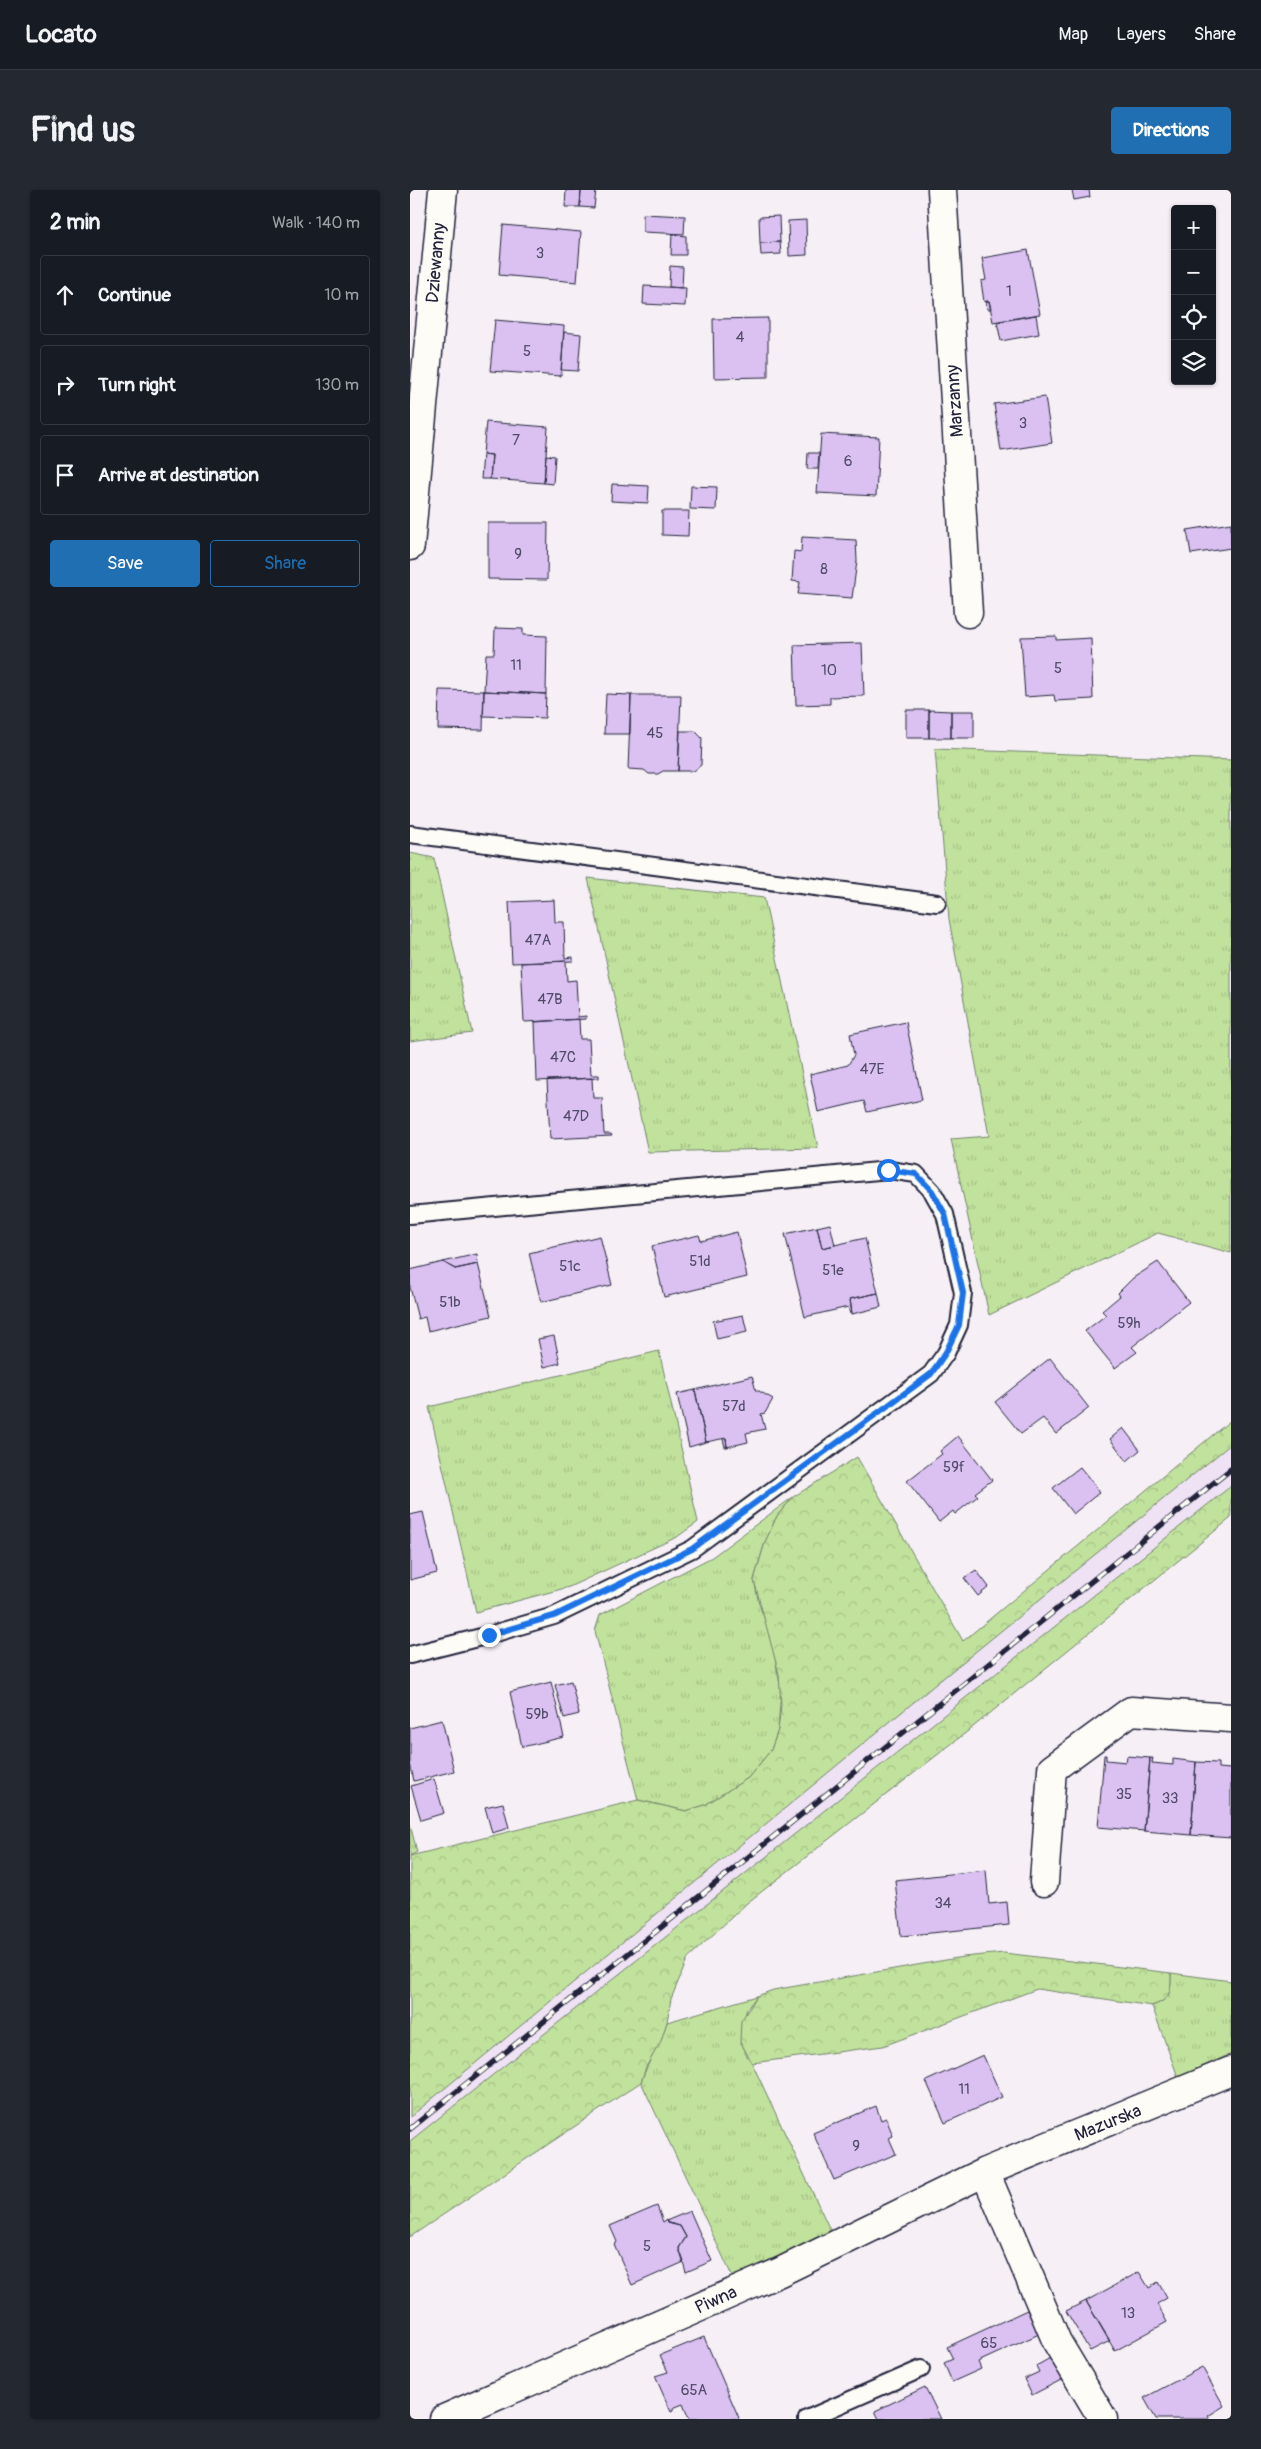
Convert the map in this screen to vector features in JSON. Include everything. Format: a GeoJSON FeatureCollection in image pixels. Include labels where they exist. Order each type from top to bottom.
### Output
{"type":"FeatureCollection","features":[{"type":"Feature","properties":{"kind":"street","name":"Dziewanny"},"geometry":{"type":"LineString","coordinates":[[410,546],[443,190]]}},
{"type":"Feature","properties":{"kind":"street","name":"Marzanny"},"geometry":{"type":"LineString","coordinates":[[942,190],[968,613]]}},
{"type":"Feature","properties":{"kind":"street"},"geometry":{"type":"LineString","coordinates":[[1044,1882],[1052,1769],[1130,1711],[1231,1718]]}},
{"type":"Feature","properties":{"kind":"street","name":"Mazurska"},"geometry":{"type":"LineString","coordinates":[[985,2172],[1231,2071]]}},
{"type":"Feature","properties":{"kind":"street"},"geometry":{"type":"LineString","coordinates":[[985,2172],[1057,2342],[1103,2419]]}},
{"type":"Feature","properties":{"kind":"street","name":"Piwna"},"geometry":{"type":"LineString","coordinates":[[444,2419],[780,2272],[985,2172]]}},
{"type":"Feature","properties":{"kind":"lane"},"geometry":{"type":"LineString","coordinates":[[410,834],[936,903]]}},
{"type":"Feature","properties":{"kind":"lane"},"geometry":{"type":"LineString","coordinates":[[410,1215],[888,1170],[916,1174],[932,1191],[945,1214],[963,1293],[959,1325],[946,1352],[931,1374],[692,1549],[554,1616],[410,1655]]}},
{"type":"Feature","properties":{"kind":"lane"},"geometry":{"type":"LineString","coordinates":[[807,2419],[921,2369]]}},
{"type":"Feature","properties":{"kind":"shaded area"},"geometry":{"type":"Polygon","coordinates":[[[1231,1444],[1231,1488],[410,2141],[410,2105],[1231,1444]]]}},
{"type":"Feature","properties":{"kind":"green space"},"geometry":{"type":"Polygon","coordinates":[[[935,749],[1231,760],[1231,1253],[1158,1233],[989,1315],[951,1139],[989,1136],[949,919],[935,749]]]}},
{"type":"Feature","properties":{"kind":"green space"},"geometry":{"type":"Polygon","coordinates":[[[410,853],[434,858],[472,1033],[410,1041],[410,853]]]}},
{"type":"Feature","properties":{"kind":"green space"},"geometry":{"type":"Polygon","coordinates":[[[588,878],[764,898],[818,1148],[648,1152],[588,878]]]}},
{"type":"Feature","properties":{"kind":"green space"},"geometry":{"type":"Polygon","coordinates":[[[659,1351],[698,1522],[677,1537],[569,1587],[476,1612],[429,1407],[659,1351]]]}},
{"type":"Feature","properties":{"kind":"green space"},"geometry":{"type":"Polygon","coordinates":[[[1231,1420],[1231,1444],[937,1683],[410,2117],[410,1856],[638,1800],[686,1811],[705,1805],[748,1778],[771,1750],[778,1730],[781,1705],[779,1674],[754,1580],[765,1542],[777,1516],[793,1497],[857,1457],[963,1641],[1231,1420]]]}},
{"type":"Feature","properties":{"kind":"green space"},"geometry":{"type":"Polygon","coordinates":[[[1231,1486],[1231,1518],[968,1731],[747,1903],[688,1958],[671,1999],[661,2041],[646,2067],[641,2082],[410,2237],[410,2141],[1231,1486]]]}},
{"type":"Feature","properties":{"kind":"green space"},"geometry":{"type":"Polygon","coordinates":[[[793,1497],[777,1516],[765,1542],[754,1580],[759,1604],[771,1636],[781,1690],[778,1730],[771,1750],[748,1778],[705,1805],[686,1811],[638,1800],[595,1631],[600,1615],[712,1557],[793,1497]]]}},
{"type":"Feature","properties":{"kind":"green space"},"geometry":{"type":"Polygon","coordinates":[[[410,1824],[417,1852],[410,1856],[410,1824]]]}},
{"type":"Feature","properties":{"kind":"green space"},"geometry":{"type":"Polygon","coordinates":[[[1004,1953],[1171,1973],[1170,1990],[1163,2001],[1152,2006],[1037,1989],[883,2046],[752,2063],[740,2041],[741,2021],[757,1996],[773,1990],[963,1957],[1004,1953]]]}},
{"type":"Feature","properties":{"kind":"green space"},"geometry":{"type":"Polygon","coordinates":[[[1171,1973],[1231,1981],[1231,2054],[1178,2077],[1152,2006],[1163,2001],[1169,1994],[1171,1973]]]}},
{"type":"Feature","properties":{"kind":"green space"},"geometry":{"type":"Polygon","coordinates":[[[757,1996],[746,2010],[745,2053],[752,2063],[832,2234],[733,2278],[641,2082],[667,2022],[757,1996]]]}},
{"type":"Feature","properties":{"kind":"building"},"geometry":{"type":"Polygon","coordinates":[[[566,190],[581,190],[580,207],[565,207],[566,190]]]}},
{"type":"Feature","properties":{"kind":"building"},"geometry":{"type":"Polygon","coordinates":[[[581,190],[596,190],[594,208],[580,207],[581,190]]]}},
{"type":"Feature","properties":{"kind":"building"},"geometry":{"type":"Polygon","coordinates":[[[1072,190],[1089,190],[1090,197],[1074,200],[1072,190]]]}},
{"type":"Feature","properties":{"kind":"building"},"geometry":{"type":"Polygon","coordinates":[[[643,214],[685,216],[684,234],[643,232],[643,214]]]}},
{"type":"Feature","properties":{"kind":"building"},"geometry":{"type":"Polygon","coordinates":[[[779,216],[780,242],[760,243],[759,217],[779,216]]]}},
{"type":"Feature","properties":{"kind":"building"},"geometry":{"type":"Polygon","coordinates":[[[806,220],[807,255],[789,256],[788,221],[806,220]]]}},
{"type":"Feature","properties":{"kind":"building"},"geometry":{"type":"Polygon","coordinates":[[[503,225],[581,232],[577,282],[499,275],[503,225]]]}},
{"type":"Feature","properties":{"kind":"building"},"geometry":{"type":"Polygon","coordinates":[[[672,234],[686,236],[686,255],[671,255],[672,234]]]}},
{"type":"Feature","properties":{"kind":"building"},"geometry":{"type":"Polygon","coordinates":[[[780,242],[781,254],[761,255],[760,243],[780,242]]]}},
{"type":"Feature","properties":{"kind":"building"},"geometry":{"type":"Polygon","coordinates":[[[1028,250],[1040,314],[993,322],[989,301],[984,302],[981,281],[986,280],[982,258],[1028,250]]]}},
{"type":"Feature","properties":{"kind":"building"},"geometry":{"type":"Polygon","coordinates":[[[670,266],[683,267],[682,288],[669,287],[670,266]]]}},
{"type":"Feature","properties":{"kind":"building"},"geometry":{"type":"Polygon","coordinates":[[[644,286],[686,288],[685,306],[643,304],[644,286]]]}},
{"type":"Feature","properties":{"kind":"building"},"geometry":{"type":"Polygon","coordinates":[[[986,301],[989,301],[991,309],[987,309],[986,301]]]}},
{"type":"Feature","properties":{"kind":"building"},"geometry":{"type":"Polygon","coordinates":[[[1036,315],[1039,334],[1001,341],[997,322],[1036,315]]]}},
{"type":"Feature","properties":{"kind":"building"},"geometry":{"type":"Polygon","coordinates":[[[768,318],[768,377],[714,378],[713,319],[768,318]]]}},
{"type":"Feature","properties":{"kind":"building"},"geometry":{"type":"Polygon","coordinates":[[[495,320],[564,326],[561,376],[490,371],[495,320]]]}},
{"type":"Feature","properties":{"kind":"building"},"geometry":{"type":"Polygon","coordinates":[[[564,332],[581,334],[578,371],[561,370],[564,332]]]}},
{"type":"Feature","properties":{"kind":"building"},"geometry":{"type":"Polygon","coordinates":[[[1045,397],[1052,443],[1001,451],[994,404],[1045,397]]]}},
{"type":"Feature","properties":{"kind":"building"},"geometry":{"type":"Polygon","coordinates":[[[486,422],[548,427],[544,483],[490,479],[492,455],[483,454],[486,422]]]}},
{"type":"Feature","properties":{"kind":"building"},"geometry":{"type":"Polygon","coordinates":[[[821,434],[879,437],[876,496],[817,493],[821,434]]]}},
{"type":"Feature","properties":{"kind":"building"},"geometry":{"type":"Polygon","coordinates":[[[808,453],[819,453],[818,469],[807,469],[808,453]]]}},
{"type":"Feature","properties":{"kind":"building"},"geometry":{"type":"Polygon","coordinates":[[[483,454],[492,455],[490,479],[481,479],[483,454]]]}},
{"type":"Feature","properties":{"kind":"building"},"geometry":{"type":"Polygon","coordinates":[[[546,455],[555,456],[553,484],[544,483],[546,455]]]}},
{"type":"Feature","properties":{"kind":"building"},"geometry":{"type":"Polygon","coordinates":[[[612,484],[649,486],[648,503],[611,501],[612,484]]]}},
{"type":"Feature","properties":{"kind":"building"},"geometry":{"type":"Polygon","coordinates":[[[691,486],[717,487],[716,510],[690,509],[691,486]]]}},
{"type":"Feature","properties":{"kind":"building"},"geometry":{"type":"Polygon","coordinates":[[[662,511],[689,511],[688,536],[662,535],[662,511]]]}},
{"type":"Feature","properties":{"kind":"building"},"geometry":{"type":"Polygon","coordinates":[[[488,523],[548,523],[547,580],[488,579],[488,523]]]}},
{"type":"Feature","properties":{"kind":"building"},"geometry":{"type":"Polygon","coordinates":[[[1231,523],[1231,548],[1191,554],[1187,530],[1231,523]]]}},
{"type":"Feature","properties":{"kind":"building"},"geometry":{"type":"Polygon","coordinates":[[[802,537],[856,540],[857,561],[852,598],[798,594],[800,582],[792,581],[794,551],[801,552],[802,537]]]}},
{"type":"Feature","properties":{"kind":"building"},"geometry":{"type":"Polygon","coordinates":[[[495,628],[523,629],[523,635],[547,636],[546,694],[484,691],[486,654],[494,654],[495,628]]]}},
{"type":"Feature","properties":{"kind":"building"},"geometry":{"type":"Polygon","coordinates":[[[1056,636],[1056,640],[1091,638],[1093,699],[1055,701],[1054,695],[1025,697],[1021,637],[1056,636]]]}},
{"type":"Feature","properties":{"kind":"building"},"geometry":{"type":"Polygon","coordinates":[[[862,643],[864,696],[830,697],[830,704],[796,705],[794,645],[862,643]]]}},
{"type":"Feature","properties":{"kind":"building"},"geometry":{"type":"Polygon","coordinates":[[[439,690],[484,691],[483,730],[438,729],[439,690]]]}},
{"type":"Feature","properties":{"kind":"building"},"geometry":{"type":"Polygon","coordinates":[[[484,691],[546,694],[545,718],[483,716],[484,691]]]}},
{"type":"Feature","properties":{"kind":"building"},"geometry":{"type":"Polygon","coordinates":[[[606,694],[631,695],[630,734],[604,734],[606,694]]]}},
{"type":"Feature","properties":{"kind":"building"},"geometry":{"type":"Polygon","coordinates":[[[631,695],[681,695],[678,771],[663,771],[658,774],[649,774],[644,770],[628,769],[631,695]]]}},
{"type":"Feature","properties":{"kind":"building"},"geometry":{"type":"Polygon","coordinates":[[[906,710],[929,710],[929,738],[906,738],[906,710]]]}},
{"type":"Feature","properties":{"kind":"building"},"geometry":{"type":"Polygon","coordinates":[[[929,710],[951,711],[951,738],[929,738],[929,710]]]}},
{"type":"Feature","properties":{"kind":"building"},"geometry":{"type":"Polygon","coordinates":[[[951,711],[974,711],[974,738],[951,738],[951,711]]]}},
{"type":"Feature","properties":{"kind":"building"},"geometry":{"type":"Polygon","coordinates":[[[680,731],[695,731],[702,738],[701,765],[694,771],[678,771],[680,731]]]}},
{"type":"Feature","properties":{"kind":"building"},"geometry":{"type":"Polygon","coordinates":[[[554,900],[555,922],[564,922],[565,958],[573,957],[573,961],[512,963],[509,902],[554,900]]]}},
{"type":"Feature","properties":{"kind":"building"},"geometry":{"type":"Polygon","coordinates":[[[566,961],[567,981],[576,980],[578,1017],[586,1016],[586,1019],[524,1022],[521,963],[566,961]]]}},
{"type":"Feature","properties":{"kind":"building"},"geometry":{"type":"Polygon","coordinates":[[[579,1019],[580,1039],[589,1039],[591,1075],[599,1075],[599,1078],[537,1081],[535,1022],[579,1019]]]}},
{"type":"Feature","properties":{"kind":"building"},"geometry":{"type":"Polygon","coordinates":[[[906,1022],[922,1100],[867,1112],[864,1101],[818,1112],[810,1074],[848,1065],[854,1055],[850,1034],[906,1022]]]}},
{"type":"Feature","properties":{"kind":"building"},"geometry":{"type":"Polygon","coordinates":[[[592,1078],[593,1098],[602,1098],[604,1134],[611,1134],[612,1136],[550,1139],[547,1080],[592,1078]]]}},
{"type":"Feature","properties":{"kind":"building"},"geometry":{"type":"Polygon","coordinates":[[[830,1224],[835,1245],[822,1248],[817,1227],[830,1224]]]}},
{"type":"Feature","properties":{"kind":"building"},"geometry":{"type":"Polygon","coordinates":[[[817,1227],[822,1248],[865,1238],[878,1293],[850,1299],[852,1314],[850,1314],[848,1307],[805,1317],[785,1234],[817,1227]]]}},
{"type":"Feature","properties":{"kind":"building"},"geometry":{"type":"Polygon","coordinates":[[[737,1232],[747,1277],[664,1297],[652,1246],[699,1235],[701,1241],[737,1232]]]}},
{"type":"Feature","properties":{"kind":"building"},"geometry":{"type":"Polygon","coordinates":[[[600,1236],[612,1285],[541,1302],[529,1253],[600,1236]]]}},
{"type":"Feature","properties":{"kind":"building"},"geometry":{"type":"Polygon","coordinates":[[[477,1254],[478,1264],[455,1269],[443,1262],[477,1254]]]}},
{"type":"Feature","properties":{"kind":"building"},"geometry":{"type":"Polygon","coordinates":[[[443,1262],[455,1269],[478,1264],[491,1316],[428,1331],[425,1317],[418,1319],[410,1287],[410,1270],[443,1262]]]}},
{"type":"Feature","properties":{"kind":"building"},"geometry":{"type":"Polygon","coordinates":[[[1158,1262],[1189,1302],[1132,1347],[1137,1352],[1115,1368],[1085,1331],[1106,1315],[1102,1311],[1120,1296],[1118,1293],[1133,1278],[1158,1262]]]}},
{"type":"Feature","properties":{"kind":"building"},"geometry":{"type":"Polygon","coordinates":[[[878,1293],[881,1307],[852,1314],[850,1299],[878,1293]]]}},
{"type":"Feature","properties":{"kind":"building"},"geometry":{"type":"Polygon","coordinates":[[[743,1315],[747,1332],[717,1339],[713,1321],[743,1315]]]}},
{"type":"Feature","properties":{"kind":"building"},"geometry":{"type":"Polygon","coordinates":[[[554,1336],[560,1363],[544,1367],[538,1339],[554,1336]]]}},
{"type":"Feature","properties":{"kind":"building"},"geometry":{"type":"Polygon","coordinates":[[[1050,1358],[1089,1408],[1056,1434],[1043,1418],[1021,1434],[995,1402],[1050,1358]]]}},
{"type":"Feature","properties":{"kind":"building"},"geometry":{"type":"Polygon","coordinates":[[[752,1376],[756,1391],[773,1399],[765,1413],[761,1414],[765,1429],[746,1433],[748,1442],[727,1447],[726,1438],[706,1442],[695,1390],[752,1376]]]}},
{"type":"Feature","properties":{"kind":"building"},"geometry":{"type":"Polygon","coordinates":[[[695,1390],[706,1442],[689,1447],[677,1394],[695,1390]]]}},
{"type":"Feature","properties":{"kind":"building"},"geometry":{"type":"Polygon","coordinates":[[[1123,1428],[1140,1450],[1127,1461],[1110,1439],[1123,1428]]]}},
{"type":"Feature","properties":{"kind":"building"},"geometry":{"type":"Polygon","coordinates":[[[958,1436],[992,1480],[975,1493],[978,1496],[955,1514],[953,1511],[939,1522],[907,1481],[942,1454],[940,1451],[958,1436]]]}},
{"type":"Feature","properties":{"kind":"building"},"geometry":{"type":"Polygon","coordinates":[[[726,1438],[727,1447],[725,1447],[723,1439],[726,1438]]]}},
{"type":"Feature","properties":{"kind":"building"},"geometry":{"type":"Polygon","coordinates":[[[1080,1467],[1100,1492],[1073,1514],[1053,1488],[1080,1467]]]}},
{"type":"Feature","properties":{"kind":"building"},"geometry":{"type":"Polygon","coordinates":[[[423,1512],[437,1573],[410,1580],[410,1515],[423,1512]]]}},
{"type":"Feature","properties":{"kind":"building"},"geometry":{"type":"Polygon","coordinates":[[[976,1570],[989,1587],[978,1596],[964,1578],[976,1570]]]}},
{"type":"Feature","properties":{"kind":"building"},"geometry":{"type":"Polygon","coordinates":[[[571,1681],[579,1714],[564,1718],[555,1685],[571,1681]]]}},
{"type":"Feature","properties":{"kind":"building"},"geometry":{"type":"Polygon","coordinates":[[[551,1682],[564,1737],[522,1747],[510,1692],[551,1682]]]}},
{"type":"Feature","properties":{"kind":"building"},"geometry":{"type":"Polygon","coordinates":[[[442,1720],[454,1771],[414,1781],[410,1763],[410,1728],[442,1720]]]}},
{"type":"Feature","properties":{"kind":"building"},"geometry":{"type":"Polygon","coordinates":[[[1104,1755],[1106,1755],[1106,1760],[1126,1762],[1127,1756],[1150,1758],[1144,1831],[1098,1827],[1104,1755]]]}},
{"type":"Feature","properties":{"kind":"building"},"geometry":{"type":"Polygon","coordinates":[[[1150,1758],[1153,1758],[1152,1763],[1173,1765],[1173,1759],[1196,1762],[1191,1835],[1144,1831],[1150,1758]]]}},
{"type":"Feature","properties":{"kind":"building"},"geometry":{"type":"Polygon","coordinates":[[[1196,1762],[1218,1763],[1218,1768],[1231,1769],[1231,1838],[1191,1835],[1196,1762]]]}},
{"type":"Feature","properties":{"kind":"building"},"geometry":{"type":"Polygon","coordinates":[[[434,1779],[444,1813],[421,1820],[411,1786],[434,1779]]]}},
{"type":"Feature","properties":{"kind":"building"},"geometry":{"type":"Polygon","coordinates":[[[503,1803],[509,1828],[492,1833],[485,1807],[503,1803]]]}},
{"type":"Feature","properties":{"kind":"building"},"geometry":{"type":"Polygon","coordinates":[[[986,1870],[989,1904],[1007,1902],[1009,1925],[901,1936],[895,1880],[986,1870]]]}},
{"type":"Feature","properties":{"kind":"building"},"geometry":{"type":"Polygon","coordinates":[[[983,2055],[1002,2097],[945,2123],[926,2081],[983,2055]]]}},
{"type":"Feature","properties":{"kind":"building"},"geometry":{"type":"Polygon","coordinates":[[[876,2106],[881,2120],[886,2118],[893,2136],[889,2138],[896,2154],[834,2180],[813,2133],[876,2106]]]}},
{"type":"Feature","properties":{"kind":"building"},"geometry":{"type":"Polygon","coordinates":[[[657,2206],[663,2222],[666,2220],[668,2223],[680,2226],[686,2237],[679,2248],[684,2262],[632,2285],[614,2244],[617,2242],[610,2226],[657,2206]]]}},
{"type":"Feature","properties":{"kind":"building"},"geometry":{"type":"Polygon","coordinates":[[[690,2211],[712,2261],[686,2272],[679,2248],[686,2237],[680,2226],[666,2221],[690,2211]]]}},
{"type":"Feature","properties":{"kind":"building"},"geometry":{"type":"Polygon","coordinates":[[[1139,2272],[1149,2288],[1158,2282],[1167,2298],[1157,2304],[1167,2322],[1115,2351],[1086,2301],[1139,2272]]]}},
{"type":"Feature","properties":{"kind":"building"},"geometry":{"type":"Polygon","coordinates":[[[1086,2301],[1110,2341],[1090,2351],[1066,2311],[1086,2301]]]}},
{"type":"Feature","properties":{"kind":"building"},"geometry":{"type":"Polygon","coordinates":[[[1027,2310],[1039,2334],[978,2362],[981,2369],[952,2382],[944,2363],[953,2359],[947,2347],[1027,2310]]]}},
{"type":"Feature","properties":{"kind":"building"},"geometry":{"type":"Polygon","coordinates":[[[704,2337],[739,2418],[737,2419],[689,2419],[683,2404],[673,2408],[671,2412],[655,2376],[668,2372],[660,2355],[704,2337]]]}},
{"type":"Feature","properties":{"kind":"building"},"geometry":{"type":"Polygon","coordinates":[[[1052,2357],[1063,2379],[1032,2395],[1024,2379],[1039,2372],[1036,2366],[1052,2357]]]}},
{"type":"Feature","properties":{"kind":"building"},"geometry":{"type":"Polygon","coordinates":[[[1202,2367],[1224,2406],[1208,2416],[1210,2419],[1156,2419],[1144,2398],[1202,2367]]]}},
{"type":"Feature","properties":{"kind":"building"},"geometry":{"type":"Polygon","coordinates":[[[925,2387],[941,2419],[879,2419],[875,2411],[925,2387]]]}},
{"type":"Feature","properties":{"kind":"railway"},"geometry":{"type":"LineString","coordinates":[[410,2129],[1231,1469]]}},
{"type":"Feature","properties":{"kind":"route"},"geometry":{"type":"LineString","coordinates":[[489,1635],[554,1616],[692,1549],[931,1374],[946,1352],[959,1325],[963,1293],[945,1214],[932,1191],[916,1174],[888,1170]]}}]}
